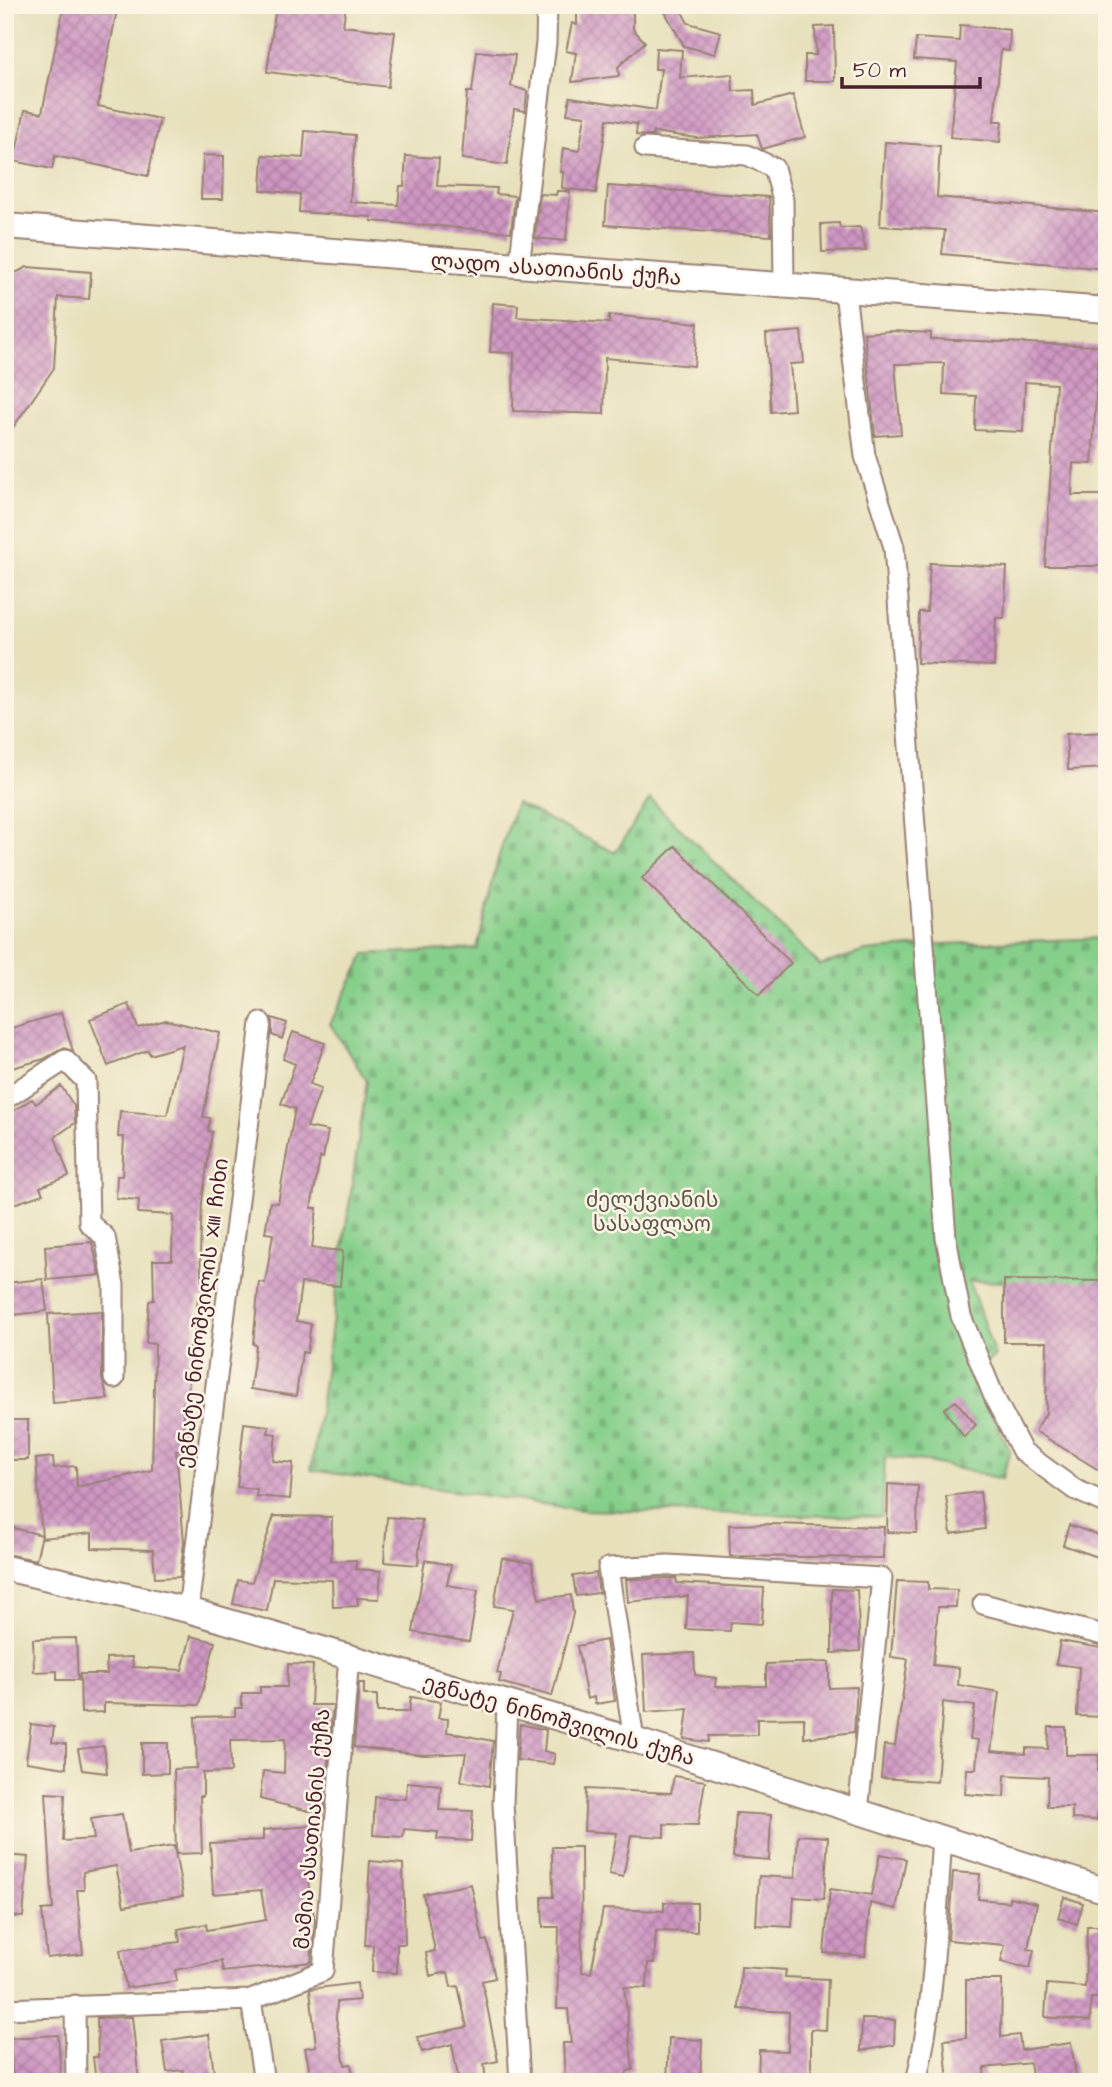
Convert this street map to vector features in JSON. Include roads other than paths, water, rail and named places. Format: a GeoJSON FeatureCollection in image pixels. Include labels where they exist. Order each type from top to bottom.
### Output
{"type":"FeatureCollection","features":[{"type":"Feature","properties":{"kind":"main road","name":"ლადო ასათიანის ქუჩა"},"geometry":{"type":"LineString","coordinates":[[5,226],[1107,310]]}},
{"type":"Feature","properties":{"kind":"main road","name":"ეგნატე ნინოშვილის ქუჩა"},"geometry":{"type":"LineString","coordinates":[[5,1568],[188,1610],[634,1740],[1107,1891]]}},
{"type":"Feature","properties":{"kind":"street"},"geometry":{"type":"LineString","coordinates":[[519,267],[546,43],[547,5]]}},
{"type":"Feature","properties":{"kind":"street"},"geometry":{"type":"LineString","coordinates":[[645,148],[747,155],[774,168],[783,200],[785,285]]}},
{"type":"Feature","properties":{"kind":"street"},"geometry":{"type":"LineString","coordinates":[[845,292],[864,456],[894,547],[946,1238],[961,1316],[995,1399],[1022,1451],[1074,1489],[1107,1504]]}},
{"type":"Feature","properties":{"kind":"street","name":"ეგნატე ნინოშვილის XIII ჩიხი"},"geometry":{"type":"LineString","coordinates":[[188,1610],[261,1023]]}},
{"type":"Feature","properties":{"kind":"street"},"geometry":{"type":"LineString","coordinates":[[5,1099],[65,1060],[86,1081],[89,1223],[105,1237],[114,1285],[114,1378]]}},
{"type":"Feature","properties":{"kind":"street"},"geometry":{"type":"LineString","coordinates":[[634,1740],[608,1568],[668,1565],[882,1578],[858,1812]]}},
{"type":"Feature","properties":{"kind":"street"},"geometry":{"type":"LineString","coordinates":[[983,1604],[1107,1636]]}},
{"type":"Feature","properties":{"kind":"street","name":"მამია ასათიანის ქუჩა"},"geometry":{"type":"LineString","coordinates":[[251,2000],[323,1971],[349,1657]]}},
{"type":"Feature","properties":{"kind":"street"},"geometry":{"type":"LineString","coordinates":[[508,1705],[503,1804],[520,2082]]}},
{"type":"Feature","properties":{"kind":"street"},"geometry":{"type":"LineString","coordinates":[[916,2082],[924,2048],[934,1959],[942,1838]]}},
{"type":"Feature","properties":{"kind":"street"},"geometry":{"type":"LineString","coordinates":[[5,2008],[251,2000],[264,2082]]}},
{"type":"Feature","properties":{"kind":"street"},"geometry":{"type":"LineString","coordinates":[[75,2005],[76,2082]]}},
{"type":"Feature","properties":{"kind":"park label","name":"ძელქვიანის სასაფლაო"},"geometry":{"type":"Point","coordinates":[652,1212]}}]}
